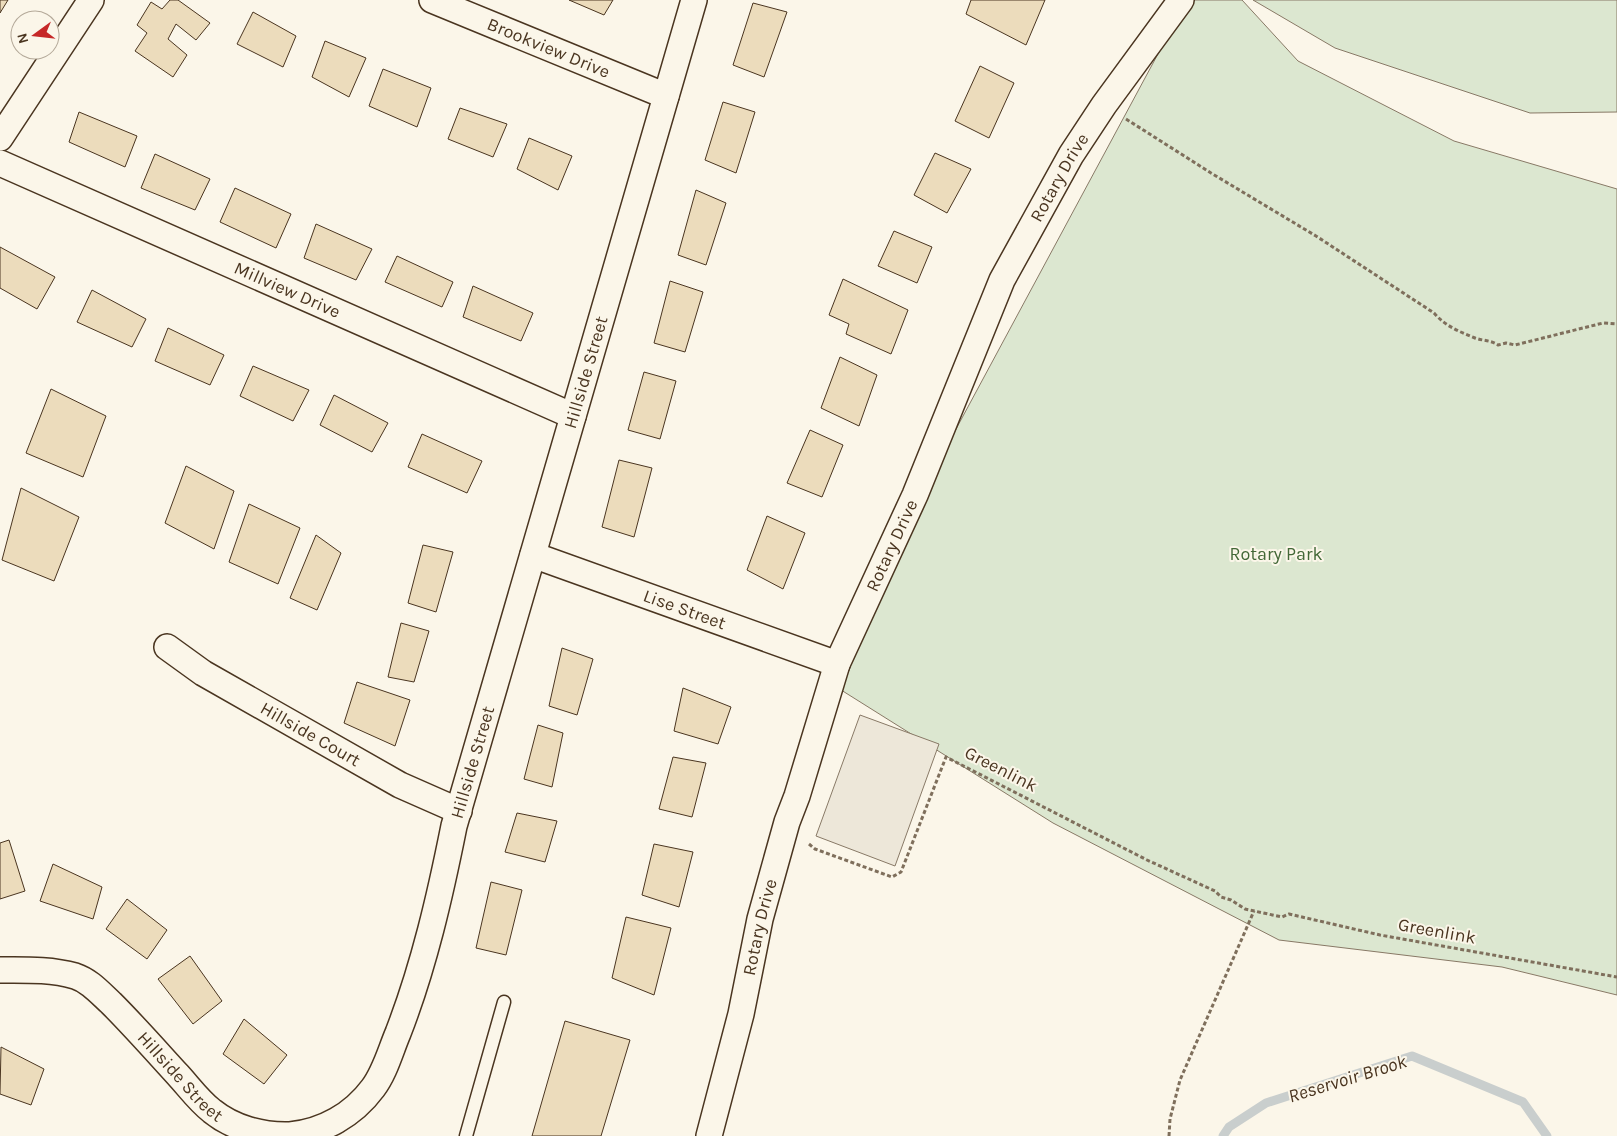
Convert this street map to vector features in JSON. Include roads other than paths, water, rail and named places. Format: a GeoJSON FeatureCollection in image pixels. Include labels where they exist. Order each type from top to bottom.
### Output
{"type":"FeatureCollection","features":[{"type":"Feature","properties":{"kind":"street"},"geometry":{"type":"LineString","coordinates":[[0,138],[91,0]]}},
{"type":"Feature","properties":{"kind":"street","name":"Brookview Drive"},"geometry":{"type":"LineString","coordinates":[[432,0],[666,96]]}},
{"type":"Feature","properties":{"kind":"street","name":"Hillside Street"},"geometry":{"type":"LineString","coordinates":[[0,970],[63,973],[77,976],[89,982],[125,1018],[203,1104],[223,1119],[246,1129],[264,1134],[284,1135],[312,1131],[328,1125],[350,1112],[373,1088],[383,1072],[423,958],[439,899],[458,811],[694,0]]}},
{"type":"Feature","properties":{"kind":"street","name":"Rotary Drive"},"geometry":{"type":"LineString","coordinates":[[708,1136],[741,1014],[760,919],[787,822],[797,796],[837,664],[915,495],[1002,280],[1064,166],[1104,105],[1181,0]]}},
{"type":"Feature","properties":{"kind":"street","name":"Millview Drive"},"geometry":{"type":"LineString","coordinates":[[0,164],[573,416]]}},
{"type":"Feature","properties":{"kind":"street","name":"Lise Street"},"geometry":{"type":"LineString","coordinates":[[533,554],[837,664]]}},
{"type":"Feature","properties":{"kind":"street","name":"Hillside Court"},"geometry":{"type":"LineString","coordinates":[[167,647],[203,673],[400,785],[458,811]]}},
{"type":"Feature","properties":{"kind":"lane"},"geometry":{"type":"LineString","coordinates":[[466,1136],[504,1002]]}},
{"type":"Feature","properties":{"kind":"waterway","name":"Reservoir Brook"},"geometry":{"type":"LineString","coordinates":[[1223,1136],[1229,1127],[1266,1103],[1412,1056],[1523,1102],[1547,1136]]}},
{"type":"Feature","properties":{"kind":"park label","name":"Rotary Park"},"geometry":{"type":"Point","coordinates":[1276,554]}}]}
